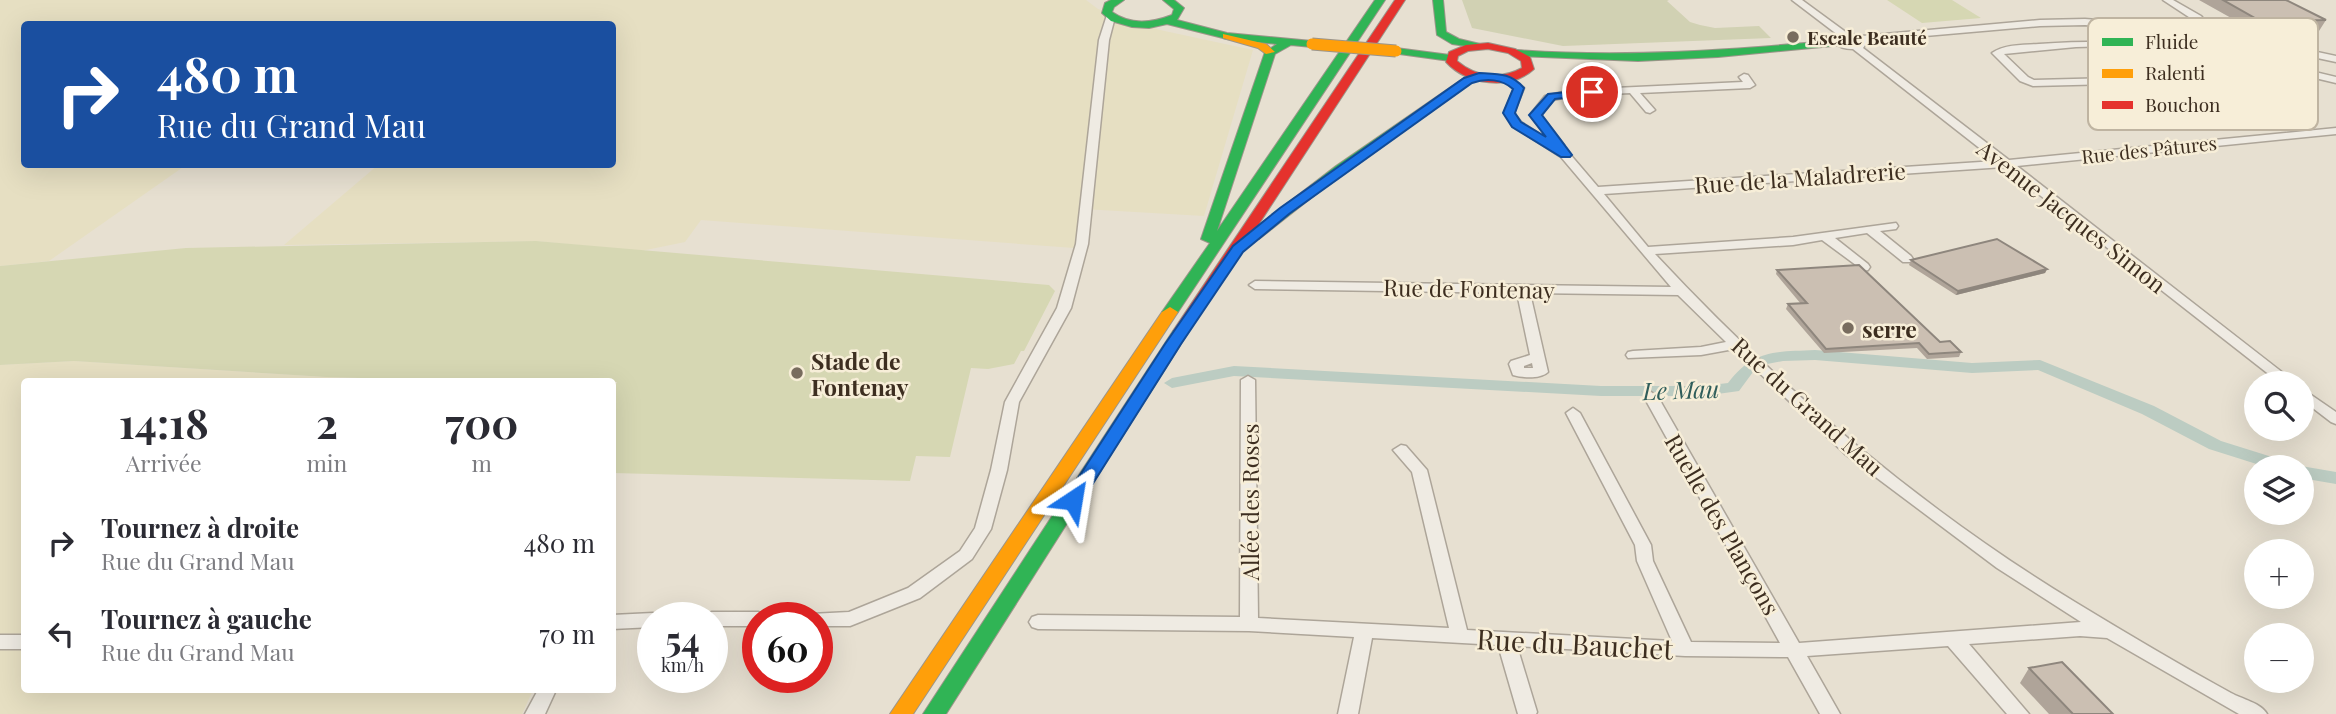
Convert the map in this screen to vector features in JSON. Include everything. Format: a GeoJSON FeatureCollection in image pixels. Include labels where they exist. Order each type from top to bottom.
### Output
{"type":"FeatureCollection","features":[{"type":"Feature","properties":{"kind":"main road"},"geometry":{"type":"LineString","coordinates":[[1168,0],[1179,8],[1179,12],[1168,21]]}},
{"type":"Feature","properties":{"kind":"main road"},"geometry":{"type":"LineString","coordinates":[[901,714],[1380,0]]}},
{"type":"Feature","properties":{"kind":"main road"},"geometry":{"type":"LineString","coordinates":[[934,714],[1400,0]]}},
{"type":"Feature","properties":{"kind":"main road"},"geometry":{"type":"LineString","coordinates":[[1438,0],[1441,33],[1456,42],[1500,48],[1523,59],[1717,54],[1841,39]]}},
{"type":"Feature","properties":{"kind":"main road"},"geometry":{"type":"LineString","coordinates":[[1111,9],[1126,23],[1168,21],[1262,46],[1270,52]]}},
{"type":"Feature","properties":{"kind":"main road"},"geometry":{"type":"LineString","coordinates":[[1227,36],[1450,58]]}},
{"type":"Feature","properties":{"kind":"main road"},"geometry":{"type":"LineString","coordinates":[[1180,299],[1216,221],[1270,52],[1289,42]]}},
{"type":"Feature","properties":{"kind":"main road"},"geometry":{"type":"LineString","coordinates":[[1450,58],[1458,50],[1476,46]]}},
{"type":"Feature","properties":{"kind":"main road"},"geometry":{"type":"LineString","coordinates":[[1450,58],[1454,66],[1479,77]]}},
{"type":"Feature","properties":{"kind":"main road"},"geometry":{"type":"LineString","coordinates":[[1238,249],[1340,169],[1468,80],[1479,77],[1507,78],[1524,73],[1523,59]]}},
{"type":"Feature","properties":{"kind":"street"},"geometry":{"type":"LineString","coordinates":[[1796,0],[1841,39],[1859,43],[2051,23],[2088,22]]}},
{"type":"Feature","properties":{"kind":"street"},"geometry":{"type":"LineString","coordinates":[[2167,0],[2198,18]]}},
{"type":"Feature","properties":{"kind":"street"},"geometry":{"type":"LineString","coordinates":[[833,619],[850,619],[914,593],[967,555],[983,529],[999,470],[1012,402],[1064,308],[1082,244],[1111,9]]}},
{"type":"Feature","properties":{"kind":"street","name":"Avenue Jacques Simon"},"geometry":{"type":"LineString","coordinates":[[1859,43],[2004,164],[2274,371]]}},
{"type":"Feature","properties":{"kind":"street"},"geometry":{"type":"LineString","coordinates":[[2088,44],[1997,53],[2024,79],[2033,83],[2088,82]]}},
{"type":"Feature","properties":{"kind":"street"},"geometry":{"type":"LineString","coordinates":[[2318,55],[2336,59]]}},
{"type":"Feature","properties":{"kind":"street"},"geometry":{"type":"LineString","coordinates":[[2318,76],[2336,80]]}},
{"type":"Feature","properties":{"kind":"street","name":"Rue du Grand Mau"},"geometry":{"type":"LineString","coordinates":[[1507,78],[1519,88],[1509,113],[1517,124],[1565,155],[1645,251],[1683,291],[1850,450],[2003,564],[2226,699],[2257,714]]}},
{"type":"Feature","properties":{"kind":"street"},"geometry":{"type":"LineString","coordinates":[[1565,155],[1535,115],[1546,100],[1563,93],[1749,85],[1744,78]]}},
{"type":"Feature","properties":{"kind":"street"},"geometry":{"type":"LineString","coordinates":[[1632,90],[1650,110]]}},
{"type":"Feature","properties":{"kind":"street","name":"Rue des Pâtures"},"geometry":{"type":"LineString","coordinates":[[2004,164],[2336,131]]}},
{"type":"Feature","properties":{"kind":"street","name":"Rue de la Maladrerie"},"geometry":{"type":"LineString","coordinates":[[1596,191],[2004,164]]}},
{"type":"Feature","properties":{"kind":"street"},"geometry":{"type":"LineString","coordinates":[[1645,251],[1793,241],[1892,226]]}},
{"type":"Feature","properties":{"kind":"street"},"geometry":{"type":"LineString","coordinates":[[1869,229],[1908,259]]}},
{"type":"Feature","properties":{"kind":"street"},"geometry":{"type":"LineString","coordinates":[[1824,236],[1864,267]]}},
{"type":"Feature","properties":{"kind":"street","name":"Rue de Fontenay"},"geometry":{"type":"LineString","coordinates":[[1255,285],[1683,291]]}},
{"type":"Feature","properties":{"kind":"street"},"geometry":{"type":"LineString","coordinates":[[1523,289],[1538,357]]}},
{"type":"Feature","properties":{"kind":"street"},"geometry":{"type":"LineString","coordinates":[[1633,355],[1742,349]]}},
{"type":"Feature","properties":{"kind":"street","name":"Allée des Roses"},"geometry":{"type":"LineString","coordinates":[[1248,380],[1249,625]]}},
{"type":"Feature","properties":{"kind":"street","name":"Ruelle des Plançons"},"geometry":{"type":"LineString","coordinates":[[1651,397],[1830,714]]}},
{"type":"Feature","properties":{"kind":"street"},"geometry":{"type":"LineString","coordinates":[[2314,402],[2336,419]]}},
{"type":"Feature","properties":{"kind":"street"},"geometry":{"type":"LineString","coordinates":[[1573,413],[1643,545],[1645,561],[1685,649]]}},
{"type":"Feature","properties":{"kind":"street"},"geometry":{"type":"LineString","coordinates":[[1401,450],[1419,470],[1460,637]]}},
{"type":"Feature","properties":{"kind":"street"},"geometry":{"type":"LineString","coordinates":[[616,622],[637,621]]}},
{"type":"Feature","properties":{"kind":"street","name":"Rue du Bauchet"},"geometry":{"type":"LineString","coordinates":[[1038,622],[1249,625],[1685,649],[1796,650],[2080,629],[2112,631]]}},
{"type":"Feature","properties":{"kind":"street"},"geometry":{"type":"LineString","coordinates":[[1349,714],[1364,631]]}},
{"type":"Feature","properties":{"kind":"street"},"geometry":{"type":"LineString","coordinates":[[1506,640],[1527,712]]}},
{"type":"Feature","properties":{"kind":"street"},"geometry":{"type":"LineString","coordinates":[[1954,640],[2019,714]]}},
{"type":"Feature","properties":{"kind":"street"},"geometry":{"type":"LineString","coordinates":[[0,642],[21,642]]}},
{"type":"Feature","properties":{"kind":"street"},"geometry":{"type":"LineString","coordinates":[[535,714],[546,693]]}},
{"type":"Feature","properties":{"kind":"shaded area"},"geometry":{"type":"Polygon","coordinates":[[[0,0],[1086,0],[1098,9],[1160,30],[1253,50],[1204,216],[1083,209],[1074,248],[701,220],[685,242],[641,251],[536,241],[284,245],[374,168],[616,168],[616,21],[21,21],[21,168],[182,168],[49,261],[0,266],[0,0]]]}},
{"type":"Feature","properties":{"kind":"shaded area"},"geometry":{"type":"Polygon","coordinates":[[[74,361],[354,378],[21,378],[21,693],[532,693],[522,714],[0,714],[0,365],[74,361]]]}},
{"type":"Feature","properties":{"kind":"green space"},"geometry":{"type":"Polygon","coordinates":[[[1462,0],[1669,0],[1667,1],[1690,22],[1715,28],[1759,26],[1771,38],[1563,46],[1472,28],[1462,0]]]}},
{"type":"Feature","properties":{"kind":"green space"},"geometry":{"type":"Polygon","coordinates":[[[1887,0],[1952,0],[1981,18],[1922,23],[1887,0]]]}},
{"type":"Feature","properties":{"kind":"green space"},"geometry":{"type":"Polygon","coordinates":[[[536,241],[1049,285],[1055,291],[1024,351],[1021,351],[1014,364],[988,369],[971,368],[950,457],[916,456],[910,481],[616,473],[616,378],[326,377],[74,361],[0,365],[0,266],[186,248],[536,241]]]}},
{"type":"Feature","properties":{"kind":"building"},"geometry":{"type":"Polygon","coordinates":[[[2223,0],[2286,0],[2326,20],[2318,18],[2255,18],[2223,0]]]}},
{"type":"Feature","properties":{"kind":"building","name":"serre"},"geometry":{"type":"Polygon","coordinates":[[[1997,239],[2047,269],[1958,291],[1911,260],[1997,239]]]}},
{"type":"Feature","properties":{"kind":"building"},"geometry":{"type":"Polygon","coordinates":[[[1859,265],[1940,342],[1950,341],[1961,352],[1929,354],[1919,343],[1826,349],[1788,304],[1807,303],[1777,270],[1859,265]]]}},
{"type":"Feature","properties":{"kind":"building"},"geometry":{"type":"Polygon","coordinates":[[[2062,662],[2113,714],[2073,714],[2029,668],[2062,662]]]}},
{"type":"Feature","properties":{"kind":"waterway","name":"Le Mau"},"geometry":{"type":"LineString","coordinates":[[1172,383],[1234,371],[1601,391],[1703,391],[1733,387],[1747,369],[1762,360],[1783,356],[1815,355],[1972,368],[2040,365],[2148,410],[2215,445],[2247,455]]}},
{"type":"Feature","properties":{"kind":"waterway","name":"Le Mau"},"geometry":{"type":"LineString","coordinates":[[2314,474],[2336,478]]}},
{"type":"Feature","properties":{"kind":"traffic: fast"},"geometry":{"type":"LineString","coordinates":[[1119,0],[1109,5],[1107,13],[1123,22],[1140,25],[1176,17],[1179,8],[1168,0]]}},
{"type":"Feature","properties":{"kind":"traffic: fast"},"geometry":{"type":"LineString","coordinates":[[1170,312],[1380,0]]}},
{"type":"Feature","properties":{"kind":"traffic: fast"},"geometry":{"type":"LineString","coordinates":[[1438,0],[1441,33],[1456,42],[1476,46]]}},
{"type":"Feature","properties":{"kind":"traffic: fast"},"geometry":{"type":"LineString","coordinates":[[1168,21],[1227,36],[1312,44]]}},
{"type":"Feature","properties":{"kind":"traffic: fast"},"geometry":{"type":"LineString","coordinates":[[1208,239],[1270,52],[1289,42]]}},
{"type":"Feature","properties":{"kind":"traffic: fast"},"geometry":{"type":"LineString","coordinates":[[1517,53],[1638,57],[1839,43]]}},
{"type":"Feature","properties":{"kind":"traffic: fast"},"geometry":{"type":"LineString","coordinates":[[1396,51],[1450,58]]}},
{"type":"Feature","properties":{"kind":"traffic: fast"},"geometry":{"type":"LineString","coordinates":[[1254,236],[1340,169],[1468,80],[1479,77]]}},
{"type":"Feature","properties":{"kind":"traffic: fast"},"geometry":{"type":"LineString","coordinates":[[934,714],[1181,331]]}},
{"type":"Feature","properties":{"kind":"traffic: slow"},"geometry":{"type":"LineString","coordinates":[[1227,36],[1262,46],[1270,52]]}},
{"type":"Feature","properties":{"kind":"traffic: slow"},"geometry":{"type":"LineString","coordinates":[[1312,44],[1396,51]]}},
{"type":"Feature","properties":{"kind":"traffic: slow"},"geometry":{"type":"LineString","coordinates":[[901,714],[1170,312]]}},
{"type":"Feature","properties":{"kind":"traffic: jam"},"geometry":{"type":"LineString","coordinates":[[1181,331],[1400,0]]}},
{"type":"Feature","properties":{"kind":"traffic: jam"},"geometry":{"type":"LineString","coordinates":[[1488,46],[1511,51],[1526,59],[1528,69],[1509,77],[1488,79],[1468,74],[1451,62],[1453,54],[1466,48],[1488,46]]}},
{"type":"Feature","properties":{"kind":"place","name":"Escale Beauté"},"geometry":{"type":"Point","coordinates":[1793,37]}},
{"type":"Feature","properties":{"kind":"place","name":"serre"},"geometry":{"type":"Point","coordinates":[1848,328]}},
{"type":"Feature","properties":{"kind":"place","name":"Stade de Fontenay"},"geometry":{"type":"Point","coordinates":[797,373]}},
{"type":"Feature","properties":{"kind":"route"},"geometry":{"type":"LineString","coordinates":[[1073,500],[1173,344],[1238,249],[1284,211],[1468,80],[1479,77],[1507,78],[1519,88],[1509,113],[1517,124],[1565,155],[1535,115],[1552,96],[1592,92]]}}]}
